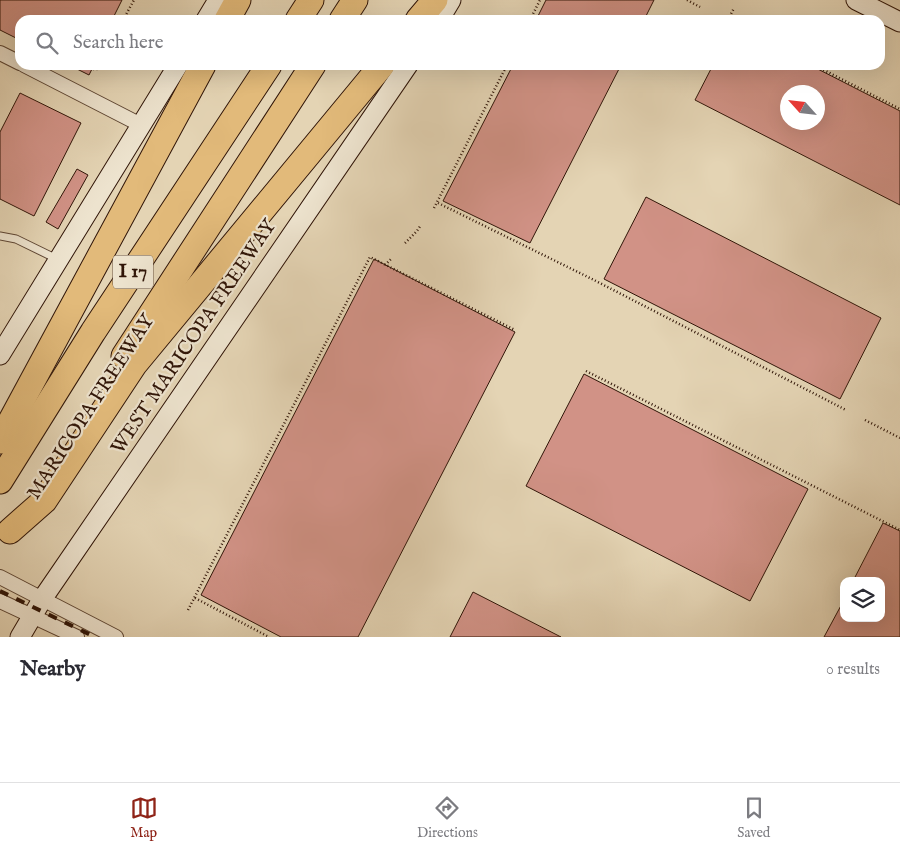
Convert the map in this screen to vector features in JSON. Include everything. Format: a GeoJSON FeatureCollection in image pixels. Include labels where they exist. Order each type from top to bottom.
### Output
{"type":"FeatureCollection","features":[{"type":"Feature","properties":{"kind":"highway"},"geometry":{"type":"LineString","coordinates":[[230,15],[238,0]]}},
{"type":"Feature","properties":{"kind":"highway"},"geometry":{"type":"LineString","coordinates":[[301,15],[311,0]]}},
{"type":"Feature","properties":{"kind":"highway"},"geometry":{"type":"LineString","coordinates":[[345,15],[355,0]]}},
{"type":"Feature","properties":{"kind":"highway"},"geometry":{"type":"LineString","coordinates":[[422,15],[435,0]]}},
{"type":"Feature","properties":{"kind":"highway"},"geometry":{"type":"LineString","coordinates":[[0,441],[200,70]]}},
{"type":"Feature","properties":{"kind":"highway","name":"MARICOPA FREEWAY"},"geometry":{"type":"LineString","coordinates":[[0,481],[94,332],[266,70]]}},
{"type":"Feature","properties":{"kind":"highway","name":"MARICOPA FREEWAY"},"geometry":{"type":"LineString","coordinates":[[5,539],[310,70]]}},
{"type":"Feature","properties":{"kind":"highway"},"geometry":{"type":"LineString","coordinates":[[5,539],[44,501],[134,365],[378,70]]}},
{"type":"Feature","properties":{"kind":"main road"},"geometry":{"type":"LineString","coordinates":[[209,15],[218,0]]}},
{"type":"Feature","properties":{"kind":"main road"},"geometry":{"type":"LineString","coordinates":[[442,15],[451,0]]}},
{"type":"Feature","properties":{"kind":"main road"},"geometry":{"type":"LineString","coordinates":[[856,0],[900,22]]}},
{"type":"Feature","properties":{"kind":"main road"},"geometry":{"type":"LineString","coordinates":[[0,355],[175,70]]}},
{"type":"Feature","properties":{"kind":"main road","name":"WEST MARICOPA FREEWAY"},"geometry":{"type":"LineString","coordinates":[[20,637],[43,598],[405,70]]}},
{"type":"Feature","properties":{"kind":"street"},"geometry":{"type":"LineString","coordinates":[[0,53],[15,60]]}},
{"type":"Feature","properties":{"kind":"street"},"geometry":{"type":"LineString","coordinates":[[34,70],[141,125]]}},
{"type":"Feature","properties":{"kind":"street"},"geometry":{"type":"LineString","coordinates":[[0,577],[116,637]]}},
{"type":"Feature","properties":{"kind":"street"},"geometry":{"type":"LineString","coordinates":[[0,601],[77,637]]}},
{"type":"Feature","properties":{"kind":"lane"},"geometry":{"type":"LineString","coordinates":[[0,236],[16,239],[58,259]]}},
{"type":"Feature","properties":{"kind":"path"},"geometry":{"type":"LineString","coordinates":[[126,15],[134,0]]}},
{"type":"Feature","properties":{"kind":"path"},"geometry":{"type":"LineString","coordinates":[[532,15],[540,0]]}},
{"type":"Feature","properties":{"kind":"path"},"geometry":{"type":"LineString","coordinates":[[687,0],[700,7]]}},
{"type":"Feature","properties":{"kind":"path"},"geometry":{"type":"LineString","coordinates":[[730,15],[734,8]]}},
{"type":"Feature","properties":{"kind":"path"},"geometry":{"type":"LineString","coordinates":[[434,208],[505,70]]}},
{"type":"Feature","properties":{"kind":"path"},"geometry":{"type":"LineString","coordinates":[[824,70],[900,109]]}},
{"type":"Feature","properties":{"kind":"path"},"geometry":{"type":"LineString","coordinates":[[438,203],[592,279],[846,410]]}},
{"type":"Feature","properties":{"kind":"path"},"geometry":{"type":"LineString","coordinates":[[405,243],[421,225]]}},
{"type":"Feature","properties":{"kind":"path"},"geometry":{"type":"LineString","coordinates":[[188,610],[370,256],[514,330]]}},
{"type":"Feature","properties":{"kind":"path"},"geometry":{"type":"LineString","coordinates":[[386,265],[391,258]]}},
{"type":"Feature","properties":{"kind":"path"},"geometry":{"type":"LineString","coordinates":[[586,370],[900,530]]}},
{"type":"Feature","properties":{"kind":"path"},"geometry":{"type":"LineString","coordinates":[[865,420],[900,438]]}},
{"type":"Feature","properties":{"kind":"path"},"geometry":{"type":"LineString","coordinates":[[195,598],[269,637]]}},
{"type":"Feature","properties":{"kind":"building"},"geometry":{"type":"Polygon","coordinates":[[[0,0],[122,0],[114,15],[15,15],[15,38],[0,30],[0,0]]]}},
{"type":"Feature","properties":{"kind":"building"},"geometry":{"type":"Polygon","coordinates":[[[546,0],[654,0],[646,15],[538,15],[546,0]]]}},
{"type":"Feature","properties":{"kind":"building"},"geometry":{"type":"Polygon","coordinates":[[[79,70],[92,70],[89,75],[79,70]]]}},
{"type":"Feature","properties":{"kind":"building"},"geometry":{"type":"Polygon","coordinates":[[[510,70],[618,70],[530,243],[443,201],[510,70]]]}},
{"type":"Feature","properties":{"kind":"building"},"geometry":{"type":"Polygon","coordinates":[[[710,70],[820,70],[900,111],[900,205],[695,100],[710,70]]]}},
{"type":"Feature","properties":{"kind":"building"},"geometry":{"type":"Polygon","coordinates":[[[20,93],[81,123],[34,216],[0,199],[0,132],[20,93]]]}},
{"type":"Feature","properties":{"kind":"building"},"geometry":{"type":"Polygon","coordinates":[[[77,169],[88,175],[58,229],[46,222],[77,169]]]}},
{"type":"Feature","properties":{"kind":"building"},"geometry":{"type":"Polygon","coordinates":[[[646,197],[881,318],[840,399],[604,279],[646,197]]]}},
{"type":"Feature","properties":{"kind":"building"},"geometry":{"type":"Polygon","coordinates":[[[374,259],[515,332],[358,637],[281,637],[201,595],[374,259]]]}},
{"type":"Feature","properties":{"kind":"building"},"geometry":{"type":"Polygon","coordinates":[[[584,374],[808,489],[750,601],[526,486],[584,374]]]}},
{"type":"Feature","properties":{"kind":"building"},"geometry":{"type":"Polygon","coordinates":[[[883,523],[900,531],[900,637],[824,637],[840,607],[840,622],[885,622],[885,577],[855,577],[883,523]]]}},
{"type":"Feature","properties":{"kind":"building"},"geometry":{"type":"Polygon","coordinates":[[[473,592],[561,637],[450,637],[473,592]]]}},
{"type":"Feature","properties":{"kind":"railway"},"geometry":{"type":"LineString","coordinates":[[0,591],[95,637]]}}]}
